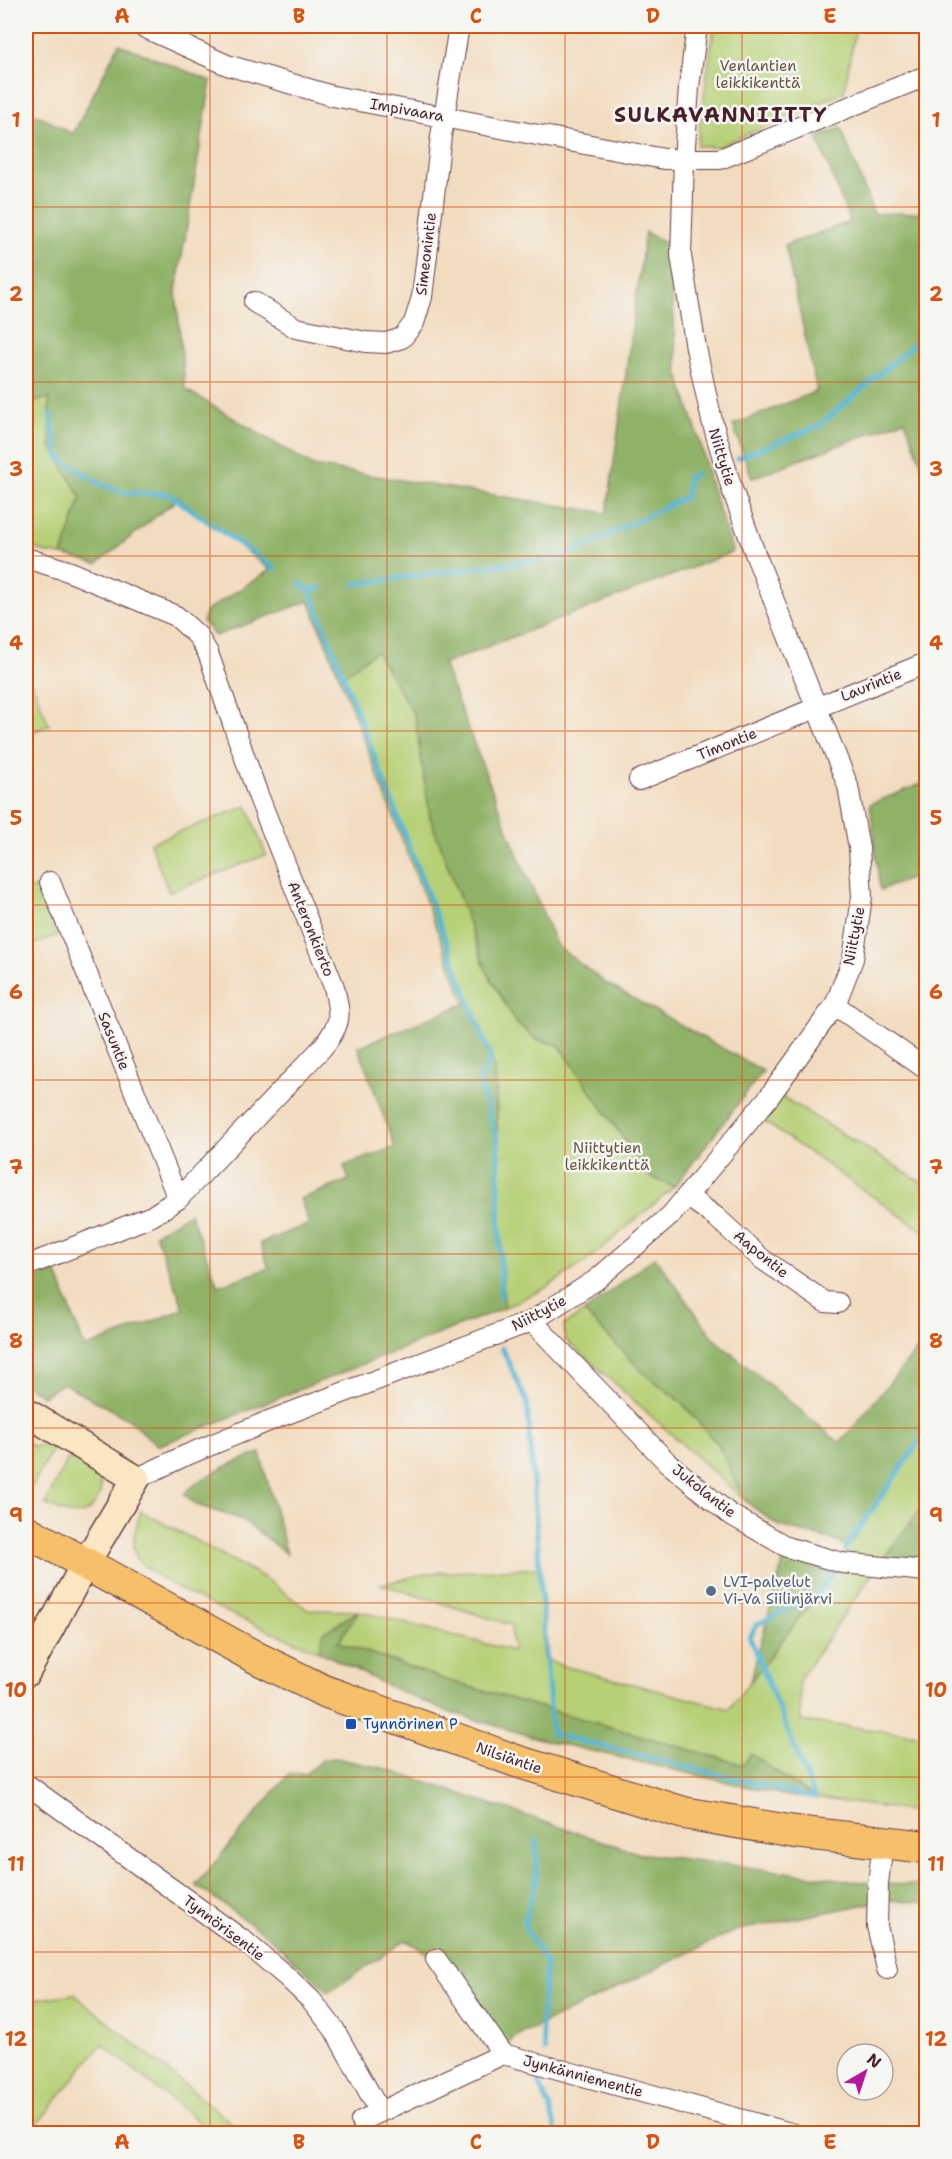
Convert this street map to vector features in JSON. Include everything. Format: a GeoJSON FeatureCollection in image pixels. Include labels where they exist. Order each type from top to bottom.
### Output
{"type":"FeatureCollection","features":[{"type":"Feature","properties":{"kind":"main road","name":"Nilsiäntie"},"geometry":{"type":"LineString","coordinates":[[26,1531],[255,1657],[324,1691],[516,1761],[684,1813],[795,1832],[927,1847]]}},
{"type":"Feature","properties":{"kind":"street","name":"Impivaara"},"geometry":{"type":"LineString","coordinates":[[141,26],[227,65],[333,96],[664,159],[720,159],[927,76]]}},
{"type":"Feature","properties":{"kind":"street"},"geometry":{"type":"LineString","coordinates":[[444,117],[459,26]]}},
{"type":"Feature","properties":{"kind":"street","name":"Niittytie"},"geometry":{"type":"LineString","coordinates":[[136,1479],[183,1456],[266,1422],[532,1321],[596,1280],[671,1215],[769,1097],[835,1005],[853,959],[862,897],[860,848],[848,786],[756,556],[732,489],[711,421],[696,348],[681,256],[689,87],[697,26]]}},
{"type":"Feature","properties":{"kind":"street","name":"Simeonintie"},"geometry":{"type":"LineString","coordinates":[[254,302],[296,328],[366,342],[386,343],[402,338],[414,323],[422,297],[444,117]]}},
{"type":"Feature","properties":{"kind":"street","name":"Anteronkierto"},"geometry":{"type":"LineString","coordinates":[[26,558],[48,563],[176,616],[198,636],[208,653],[258,795],[334,987],[340,1013],[336,1029],[322,1048],[178,1199],[152,1216],[26,1266]]}},
{"type":"Feature","properties":{"kind":"street","name":"Laurintie"},"geometry":{"type":"LineString","coordinates":[[816,708],[927,663]]}},
{"type":"Feature","properties":{"kind":"street","name":"Timontie"},"geometry":{"type":"LineString","coordinates":[[639,780],[816,708]]}},
{"type":"Feature","properties":{"kind":"street","name":"Sasuntie"},"geometry":{"type":"LineString","coordinates":[[50,882],[178,1199]]}},
{"type":"Feature","properties":{"kind":"street"},"geometry":{"type":"LineString","coordinates":[[835,1005],[927,1069]]}},
{"type":"Feature","properties":{"kind":"street","name":"Aapontie"},"geometry":{"type":"LineString","coordinates":[[687,1196],[716,1217],[762,1258],[825,1302],[838,1303]]}},
{"type":"Feature","properties":{"kind":"street","name":"Jukolantie"},"geometry":{"type":"LineString","coordinates":[[532,1321],[667,1462],[728,1513],[787,1547],[842,1563],[927,1571]]}},
{"type":"Feature","properties":{"kind":"street"},"geometry":{"type":"LineString","coordinates":[[26,1412],[136,1479],[85,1564],[26,1673]]}},
{"type":"Feature","properties":{"kind":"street","name":"Tynnörisentie"},"geometry":{"type":"LineString","coordinates":[[26,1784],[236,1935],[288,1977],[312,2001],[334,2029],[380,2112]]}},
{"type":"Feature","properties":{"kind":"street"},"geometry":{"type":"LineString","coordinates":[[883,1842],[878,1884],[877,1926],[887,1969]]}},
{"type":"Feature","properties":{"kind":"street"},"geometry":{"type":"LineString","coordinates":[[436,1959],[503,2054]]}},
{"type":"Feature","properties":{"kind":"street","name":"Jynkänniementie"},"geometry":{"type":"LineString","coordinates":[[361,2121],[503,2054],[794,2133]]}},
{"type":"Feature","properties":{"kind":"green space","name":"Venlantien leikkikenttä"},"geometry":{"type":"Polygon","coordinates":[[[714,26],[856,26],[844,92],[718,147],[697,146],[714,26]]]}},
{"type":"Feature","properties":{"kind":"green space"},"geometry":{"type":"Polygon","coordinates":[[[119,44],[211,81],[176,292],[185,389],[313,466],[607,513],[645,232],[668,245],[678,373],[733,552],[443,664],[514,846],[557,946],[607,984],[763,1071],[674,1187],[650,1177],[559,1045],[536,1039],[516,1023],[486,970],[430,817],[415,716],[376,651],[340,678],[309,601],[215,636],[203,622],[206,611],[270,570],[179,498],[97,564],[62,555],[81,498],[51,446],[49,398],[37,401],[26,397],[26,109],[73,134],[119,44]]]}},
{"type":"Feature","properties":{"kind":"green space"},"geometry":{"type":"Polygon","coordinates":[[[841,128],[874,214],[926,212],[926,412],[923,413],[926,425],[926,476],[905,420],[752,478],[733,425],[817,391],[785,245],[850,222],[817,137],[841,128]]]}},
{"type":"Feature","properties":{"kind":"green space"},"geometry":{"type":"Polygon","coordinates":[[[26,397],[37,401],[49,398],[51,446],[81,498],[62,555],[47,553],[26,545],[26,397]]]}},
{"type":"Feature","properties":{"kind":"green space","name":"Niittytien leikkikenttä"},"geometry":{"type":"Polygon","coordinates":[[[376,651],[415,716],[430,817],[486,970],[516,1023],[536,1039],[559,1045],[650,1177],[674,1187],[587,1261],[547,1287],[504,1308],[495,1069],[469,1003],[466,1005],[465,1003],[340,678],[376,651]]]}},
{"type":"Feature","properties":{"kind":"green space"},"geometry":{"type":"Polygon","coordinates":[[[32,683],[49,725],[26,735],[26,686],[32,683]]]}},
{"type":"Feature","properties":{"kind":"green space"},"geometry":{"type":"Polygon","coordinates":[[[926,782],[926,873],[880,890],[870,804],[926,782]]]}},
{"type":"Feature","properties":{"kind":"green space"},"geometry":{"type":"Polygon","coordinates":[[[247,806],[266,855],[169,892],[150,843],[247,806]]]}},
{"type":"Feature","properties":{"kind":"green space"},"geometry":{"type":"Polygon","coordinates":[[[39,886],[58,935],[26,947],[26,891],[39,886]]]}},
{"type":"Feature","properties":{"kind":"green space"},"geometry":{"type":"Polygon","coordinates":[[[469,1002],[495,1069],[504,1308],[158,1446],[128,1419],[63,1383],[43,1396],[26,1385],[26,1283],[56,1271],[85,1348],[184,1309],[155,1234],[190,1213],[218,1286],[269,1268],[260,1243],[309,1224],[300,1199],[349,1180],[344,1166],[395,1147],[358,1047],[469,1002]]]}},
{"type":"Feature","properties":{"kind":"green space"},"geometry":{"type":"Polygon","coordinates":[[[779,1095],[926,1185],[926,1233],[759,1118],[779,1095]]]}},
{"type":"Feature","properties":{"kind":"green space"},"geometry":{"type":"Polygon","coordinates":[[[655,1257],[715,1340],[840,1443],[926,1339],[926,1432],[847,1546],[830,1539],[779,1526],[749,1504],[738,1488],[720,1447],[682,1403],[645,1374],[584,1312],[655,1257]]]}},
{"type":"Feature","properties":{"kind":"green space"},"geometry":{"type":"Polygon","coordinates":[[[584,1312],[645,1374],[682,1403],[720,1447],[738,1488],[749,1504],[565,1339],[564,1325],[584,1312]]]}},
{"type":"Feature","properties":{"kind":"green space"},"geometry":{"type":"Polygon","coordinates":[[[926,1432],[926,1502],[877,1567],[799,1680],[801,1721],[926,1736],[926,1813],[815,1798],[751,1755],[744,1765],[449,1681],[338,1642],[357,1612],[325,1632],[319,1651],[219,1609],[164,1580],[145,1567],[134,1550],[135,1533],[141,1511],[263,1577],[308,1610],[359,1611],[513,1651],[511,1625],[381,1584],[430,1573],[538,1568],[544,1659],[563,1666],[729,1709],[842,1563],[847,1546],[926,1432]]]}},
{"type":"Feature","properties":{"kind":"green space"},"geometry":{"type":"Polygon","coordinates":[[[26,1442],[34,1447],[44,1444],[53,1447],[32,1487],[26,1486],[26,1442]]]}},
{"type":"Feature","properties":{"kind":"green space"},"geometry":{"type":"Polygon","coordinates":[[[260,1453],[287,1554],[243,1520],[197,1505],[184,1494],[210,1474],[260,1453]]]}},
{"type":"Feature","properties":{"kind":"green space"},"geometry":{"type":"Polygon","coordinates":[[[79,1457],[95,1467],[99,1473],[101,1487],[93,1507],[76,1515],[45,1504],[67,1460],[79,1457]]]}},
{"type":"Feature","properties":{"kind":"green space"},"geometry":{"type":"Polygon","coordinates":[[[926,1502],[926,1570],[877,1567],[926,1502]]]}},
{"type":"Feature","properties":{"kind":"green space"},"geometry":{"type":"Polygon","coordinates":[[[787,1547],[842,1563],[750,1682],[787,1547]]]}},
{"type":"Feature","properties":{"kind":"green space"},"geometry":{"type":"Polygon","coordinates":[[[359,1611],[338,1642],[449,1681],[743,1765],[751,1754],[815,1798],[783,1795],[544,1740],[443,1710],[384,1684],[319,1651],[324,1632],[359,1611]]]}},
{"type":"Feature","properties":{"kind":"green space"},"geometry":{"type":"Polygon","coordinates":[[[335,1758],[386,1769],[638,1853],[878,1884],[926,1885],[926,1903],[886,1900],[734,1931],[513,2038],[503,2054],[436,1959],[406,1940],[329,1992],[266,1935],[196,1885],[290,1773],[305,1774],[322,1760],[335,1758]]]}},
{"type":"Feature","properties":{"kind":"green space"},"geometry":{"type":"Polygon","coordinates":[[[74,1994],[244,2133],[213,2133],[102,2044],[35,2127],[26,2120],[26,2001],[74,1994]]]}},
{"type":"Feature","properties":{"kind":"waterway"},"geometry":{"type":"LineString","coordinates":[[738,458],[819,426],[926,334]]}},
{"type":"Feature","properties":{"kind":"waterway"},"geometry":{"type":"LineString","coordinates":[[50,414],[59,458],[102,485],[125,493],[169,494],[275,569]]}},
{"type":"Feature","properties":{"kind":"waterway"},"geometry":{"type":"LineString","coordinates":[[355,584],[565,556],[686,497],[688,478],[696,474]]}},
{"type":"Feature","properties":{"kind":"waterway"},"geometry":{"type":"LineString","coordinates":[[300,584],[310,590],[491,1058],[479,1082],[498,1141],[501,1297]]}},
{"type":"Feature","properties":{"kind":"waterway"},"geometry":{"type":"LineString","coordinates":[[310,590],[321,588]]}},
{"type":"Feature","properties":{"kind":"waterway"},"geometry":{"type":"LineString","coordinates":[[502,1348],[527,1402],[552,1734],[815,1798]]}},
{"type":"Feature","properties":{"kind":"waterway"},"geometry":{"type":"LineString","coordinates":[[845,1549],[926,1432]]}},
{"type":"Feature","properties":{"kind":"waterway"},"geometry":{"type":"LineString","coordinates":[[815,1798],[750,1638],[756,1625],[819,1593],[832,1575]]}},
{"type":"Feature","properties":{"kind":"waterway"},"geometry":{"type":"LineString","coordinates":[[537,1840],[536,1882],[524,1925],[546,1964],[541,2024],[545,2051]]}},
{"type":"Feature","properties":{"kind":"waterway"},"geometry":{"type":"LineString","coordinates":[[540,2079],[539,2084],[550,2108],[557,2134]]}},
{"type":"Feature","properties":{"kind":"place","name":"LVI-palvelut Vi-Va Siilinjärvi"},"geometry":{"type":"Point","coordinates":[711,1591]}},
{"type":"Feature","properties":{"kind":"place","name":"Tynnörinen P"},"geometry":{"type":"Point","coordinates":[351,1724]}},
{"type":"Feature","properties":{"kind":"district","name":"SULKAVANNIITTY"},"geometry":{"type":"Point","coordinates":[721,115]}}]}
